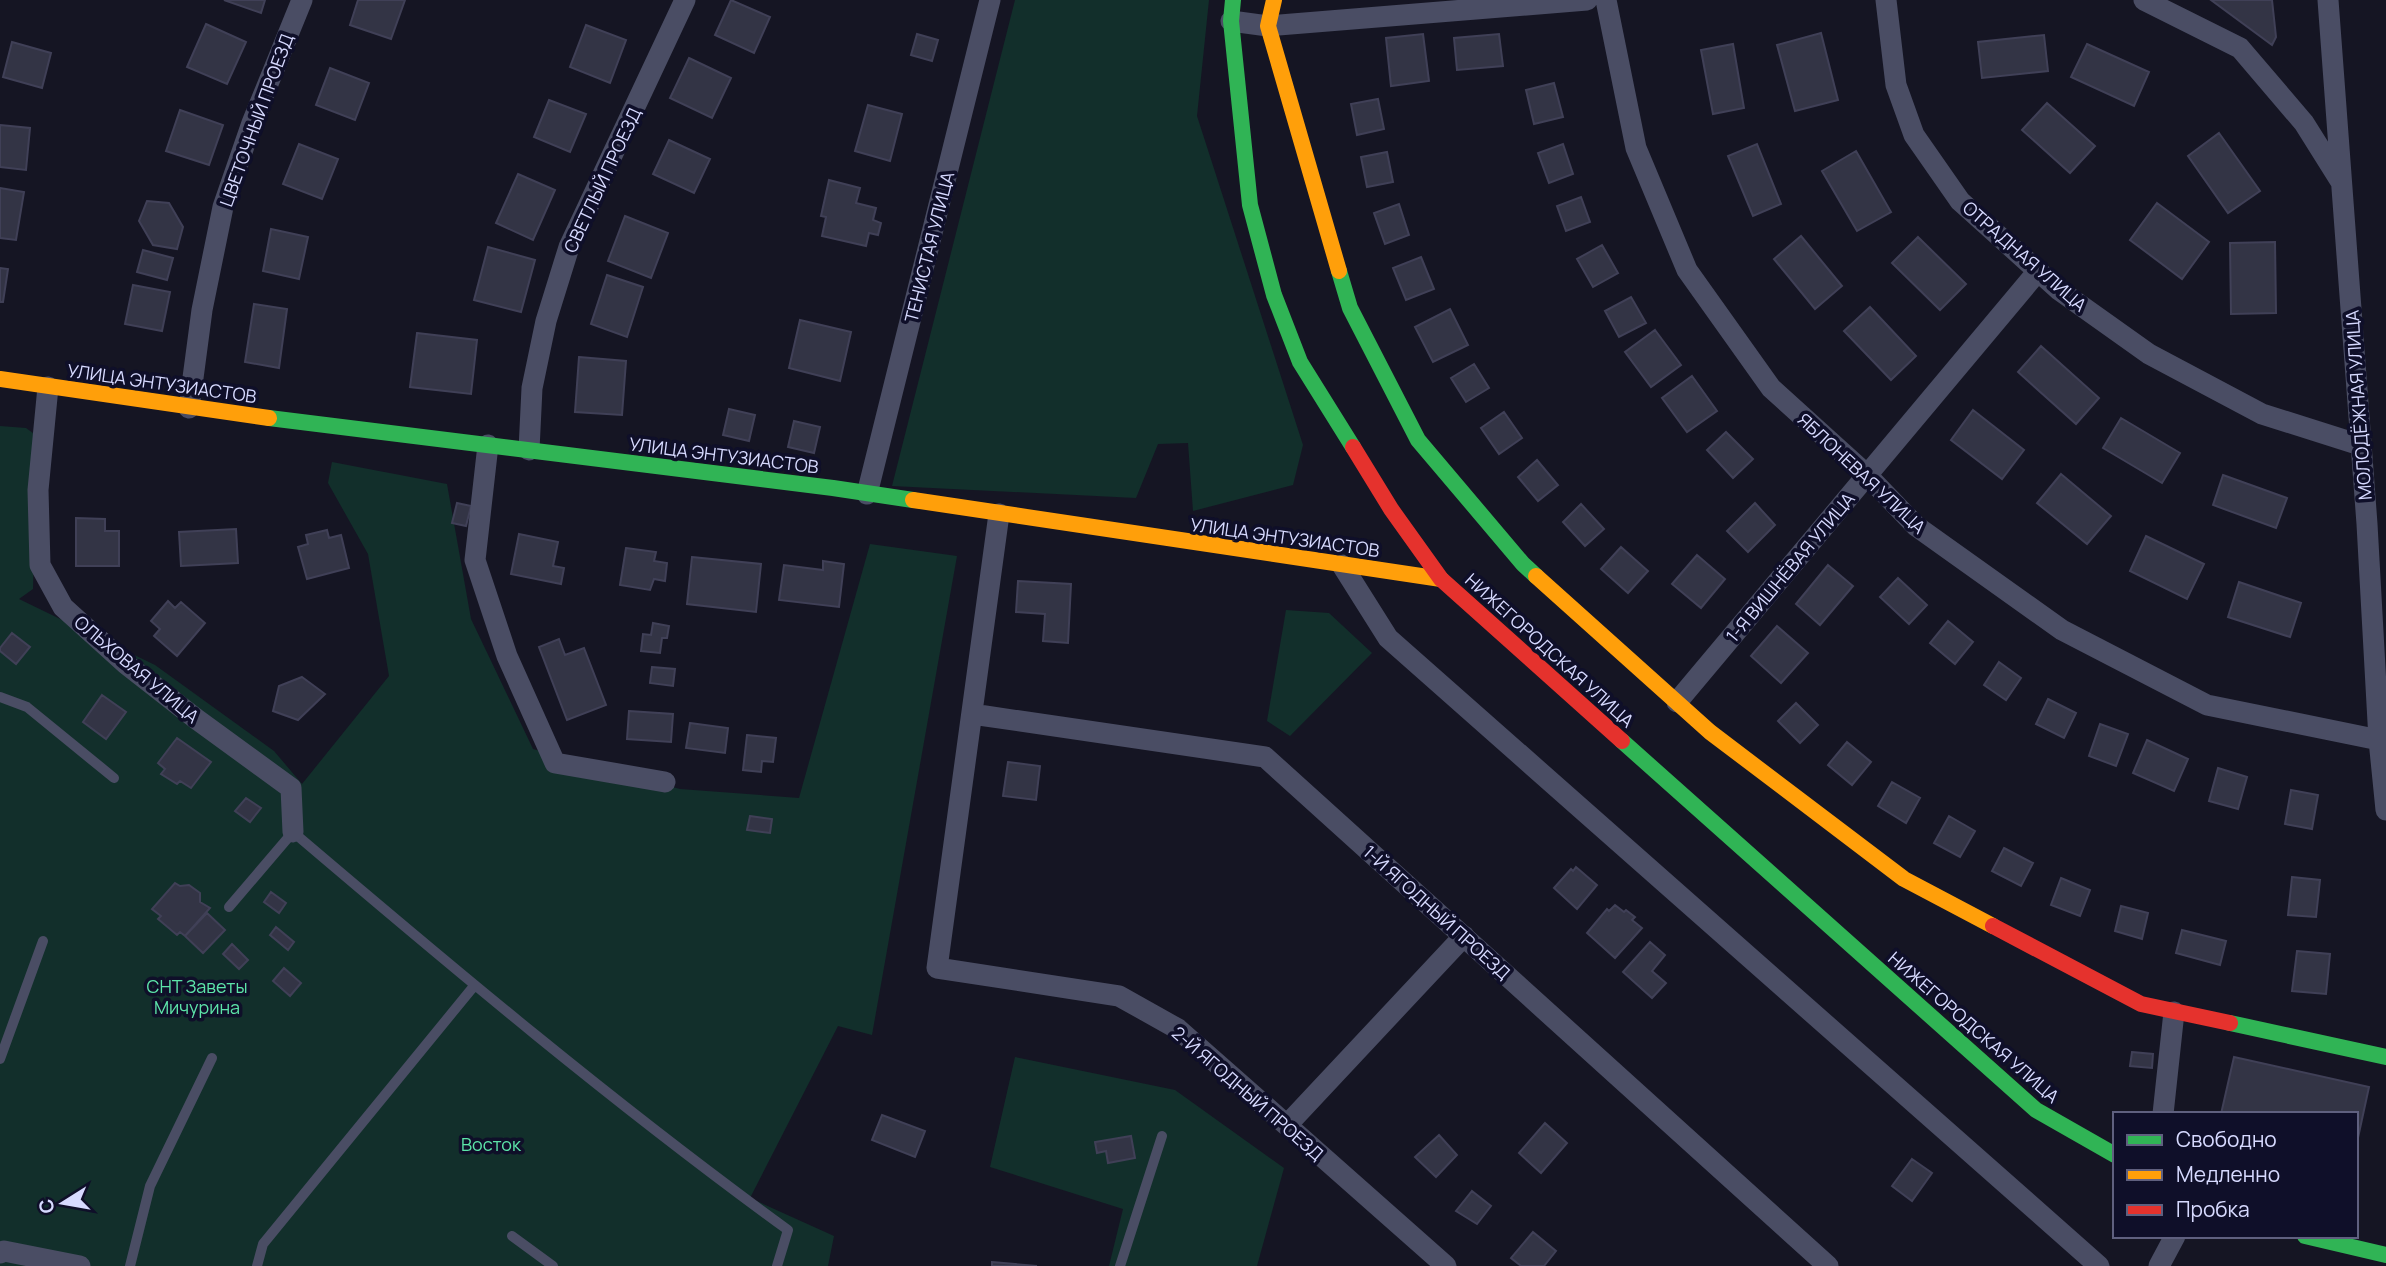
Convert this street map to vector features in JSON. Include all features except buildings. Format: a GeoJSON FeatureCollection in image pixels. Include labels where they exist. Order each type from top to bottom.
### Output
{"type":"FeatureCollection","features":[{"type":"Feature","properties":{"kind":"street","name":"ЦВЕТОЧНЫЙ ПРОЕЗД"},"geometry":{"type":"LineString","coordinates":[[189,408],[202,310],[223,207],[252,123],[302,0]]}},
{"type":"Feature","properties":{"kind":"street","name":"СВЕТЛЫЙ ПРОЕЗД"},"geometry":{"type":"LineString","coordinates":[[529,450],[532,388],[546,321],[569,247],[685,0]]}},
{"type":"Feature","properties":{"kind":"street","name":"ТЕНИСТАЯ УЛИЦА"},"geometry":{"type":"LineString","coordinates":[[867,494],[990,0]]}},
{"type":"Feature","properties":{"kind":"street"},"geometry":{"type":"LineString","coordinates":[[1274,0],[1268,26],[1350,308],[1418,440],[1523,564],[1710,732],[1904,879],[2141,1004],[2386,1057]]}},
{"type":"Feature","properties":{"kind":"street"},"geometry":{"type":"LineString","coordinates":[[1232,11],[1268,26],[1587,0]]}},
{"type":"Feature","properties":{"kind":"street","name":"ЯБЛОНЕВАЯ УЛИЦА"},"geometry":{"type":"LineString","coordinates":[[1606,0],[1636,148],[1687,270],[1771,388],[1866,474],[1916,526],[2074,637],[2207,705],[2379,740]]}},
{"type":"Feature","properties":{"kind":"street","name":"ОТРАДНАЯ УЛИЦА"},"geometry":{"type":"LineString","coordinates":[[1886,0],[1896,85],[1914,135],[1960,201],[2059,290],[2149,354],[2262,414],[2360,445]]}},
{"type":"Feature","properties":{"kind":"street"},"geometry":{"type":"LineString","coordinates":[[2144,0],[2241,48],[2304,123],[2342,183]]}},
{"type":"Feature","properties":{"kind":"street","name":"МОЛОДЁЖНАЯ УЛИЦА"},"geometry":{"type":"LineString","coordinates":[[2328,0],[2386,810]]}},
{"type":"Feature","properties":{"kind":"street","name":"НИЖЕГОРОДСКАЯ УЛИЦА"},"geometry":{"type":"LineString","coordinates":[[1232,11],[1250,205],[1274,295],[1300,362],[1391,509],[1441,579],[2035,1110],[2113,1154]]}},
{"type":"Feature","properties":{"kind":"street","name":"1-Я ВИШНЁВАЯ УЛИЦА"},"geometry":{"type":"LineString","coordinates":[[1677,702],[2038,271]]}},
{"type":"Feature","properties":{"kind":"street","name":"УЛИЦА ЭНТУЗИАСТОВ"},"geometry":{"type":"LineString","coordinates":[[0,379],[189,408],[867,494],[1441,579]]}},
{"type":"Feature","properties":{"kind":"street","name":"ОЛЬХОВАЯ УЛИЦА"},"geometry":{"type":"LineString","coordinates":[[48,387],[38,490],[40,565],[63,607],[126,664],[291,788],[293,832]]}},
{"type":"Feature","properties":{"kind":"street"},"geometry":{"type":"LineString","coordinates":[[488,445],[475,560],[507,656],[555,763],[665,782]]}},
{"type":"Feature","properties":{"kind":"street"},"geometry":{"type":"LineString","coordinates":[[972,714],[999,514]]}},
{"type":"Feature","properties":{"kind":"street"},"geometry":{"type":"LineString","coordinates":[[1342,565],[1388,638],[2099,1266]]}},
{"type":"Feature","properties":{"kind":"street","name":"1-Й ЯГОДНЫЙ ПРОЕЗД"},"geometry":{"type":"LineString","coordinates":[[972,714],[1265,757],[1828,1266]]}},
{"type":"Feature","properties":{"kind":"street","name":"2-Й ЯГОДНЫЙ ПРОЕЗД"},"geometry":{"type":"LineString","coordinates":[[972,714],[937,968],[1119,996],[1178,1029],[1446,1266]]}},
{"type":"Feature","properties":{"kind":"street"},"geometry":{"type":"LineString","coordinates":[[1287,1125],[1464,936]]}},
{"type":"Feature","properties":{"kind":"street"},"geometry":{"type":"LineString","coordinates":[[2163,1112],[2174,1012]]}},
{"type":"Feature","properties":{"kind":"street"},"geometry":{"type":"LineString","coordinates":[[2159,1266],[2174,1238]]}},
{"type":"Feature","properties":{"kind":"street"},"geometry":{"type":"LineString","coordinates":[[2314,1238],[2386,1255]]}},
{"type":"Feature","properties":{"kind":"street"},"geometry":{"type":"LineString","coordinates":[[0,1252],[80,1266]]}},
{"type":"Feature","properties":{"kind":"lane"},"geometry":{"type":"LineString","coordinates":[[0,697],[27,707],[114,778]]}},
{"type":"Feature","properties":{"kind":"lane"},"geometry":{"type":"LineString","coordinates":[[229,907],[293,832],[474,986],[685,1155],[788,1230],[777,1266]]}},
{"type":"Feature","properties":{"kind":"lane"},"geometry":{"type":"LineString","coordinates":[[0,1059],[43,941]]}},
{"type":"Feature","properties":{"kind":"lane"},"geometry":{"type":"LineString","coordinates":[[257,1266],[263,1244],[474,986]]}},
{"type":"Feature","properties":{"kind":"lane"},"geometry":{"type":"LineString","coordinates":[[130,1266],[150,1186],[212,1058]]}},
{"type":"Feature","properties":{"kind":"lane"},"geometry":{"type":"LineString","coordinates":[[1120,1266],[1162,1136]]}},
{"type":"Feature","properties":{"kind":"lane"},"geometry":{"type":"LineString","coordinates":[[512,1236],[553,1266]]}},
{"type":"Feature","properties":{"kind":"green space"},"geometry":{"type":"Polygon","coordinates":[[[1015,0],[1209,0],[1197,116],[1303,445],[1293,485],[1193,511],[1188,443],[1158,444],[1136,498],[892,486],[1015,0]]]}},
{"type":"Feature","properties":{"kind":"green space"},"geometry":{"type":"Polygon","coordinates":[[[0,426],[26,428],[37,436],[33,589],[19,599],[155,665],[274,751],[302,784],[389,676],[368,554],[328,483],[332,462],[447,484],[471,619],[533,749],[680,789],[799,798],[870,544],[957,556],[872,1035],[838,1026],[750,1198],[834,1236],[828,1266],[0,1266],[0,426]]]}},
{"type":"Feature","properties":{"kind":"green space"},"geometry":{"type":"Polygon","coordinates":[[[1286,610],[1329,613],[1372,653],[1290,736],[1267,721],[1286,610]]]}},
{"type":"Feature","properties":{"kind":"green space"},"geometry":{"type":"Polygon","coordinates":[[[1015,1057],[1175,1090],[1284,1168],[1257,1266],[1109,1266],[1123,1209],[990,1167],[1015,1057]]]}},
{"type":"Feature","properties":{"kind":"traffic: fast"},"geometry":{"type":"LineString","coordinates":[[1233,0],[1231,21],[1250,205],[1274,295],[1300,362],[1353,447]]}},
{"type":"Feature","properties":{"kind":"traffic: fast"},"geometry":{"type":"LineString","coordinates":[[1339,271],[1350,308],[1418,440],[1536,576]]}},
{"type":"Feature","properties":{"kind":"traffic: fast"},"geometry":{"type":"LineString","coordinates":[[269,418],[913,500]]}},
{"type":"Feature","properties":{"kind":"traffic: fast"},"geometry":{"type":"LineString","coordinates":[[1622,741],[2036,1110],[2113,1154]]}},
{"type":"Feature","properties":{"kind":"traffic: fast"},"geometry":{"type":"LineString","coordinates":[[2230,1023],[2386,1057]]}},
{"type":"Feature","properties":{"kind":"traffic: fast"},"geometry":{"type":"LineString","coordinates":[[2314,1238],[2386,1255]]}},
{"type":"Feature","properties":{"kind":"traffic: slow"},"geometry":{"type":"LineString","coordinates":[[1274,0],[1268,26],[1339,271]]}},
{"type":"Feature","properties":{"kind":"traffic: slow"},"geometry":{"type":"LineString","coordinates":[[0,379],[269,418]]}},
{"type":"Feature","properties":{"kind":"traffic: slow"},"geometry":{"type":"LineString","coordinates":[[913,500],[1441,579]]}},
{"type":"Feature","properties":{"kind":"traffic: slow"},"geometry":{"type":"LineString","coordinates":[[1536,576],[1710,732],[1904,879],[1993,926]]}},
{"type":"Feature","properties":{"kind":"traffic: jam"},"geometry":{"type":"LineString","coordinates":[[1353,447],[1391,509],[1441,579],[1622,741]]}},
{"type":"Feature","properties":{"kind":"traffic: jam"},"geometry":{"type":"LineString","coordinates":[[1993,926],[2141,1004],[2230,1023]]}},
{"type":"Feature","properties":{"kind":"park label","name":"СНТ Заветы Мичурина"},"geometry":{"type":"Point","coordinates":[197,996]}},
{"type":"Feature","properties":{"kind":"park label","name":"Восток"},"geometry":{"type":"Point","coordinates":[491,1144]}}]}
